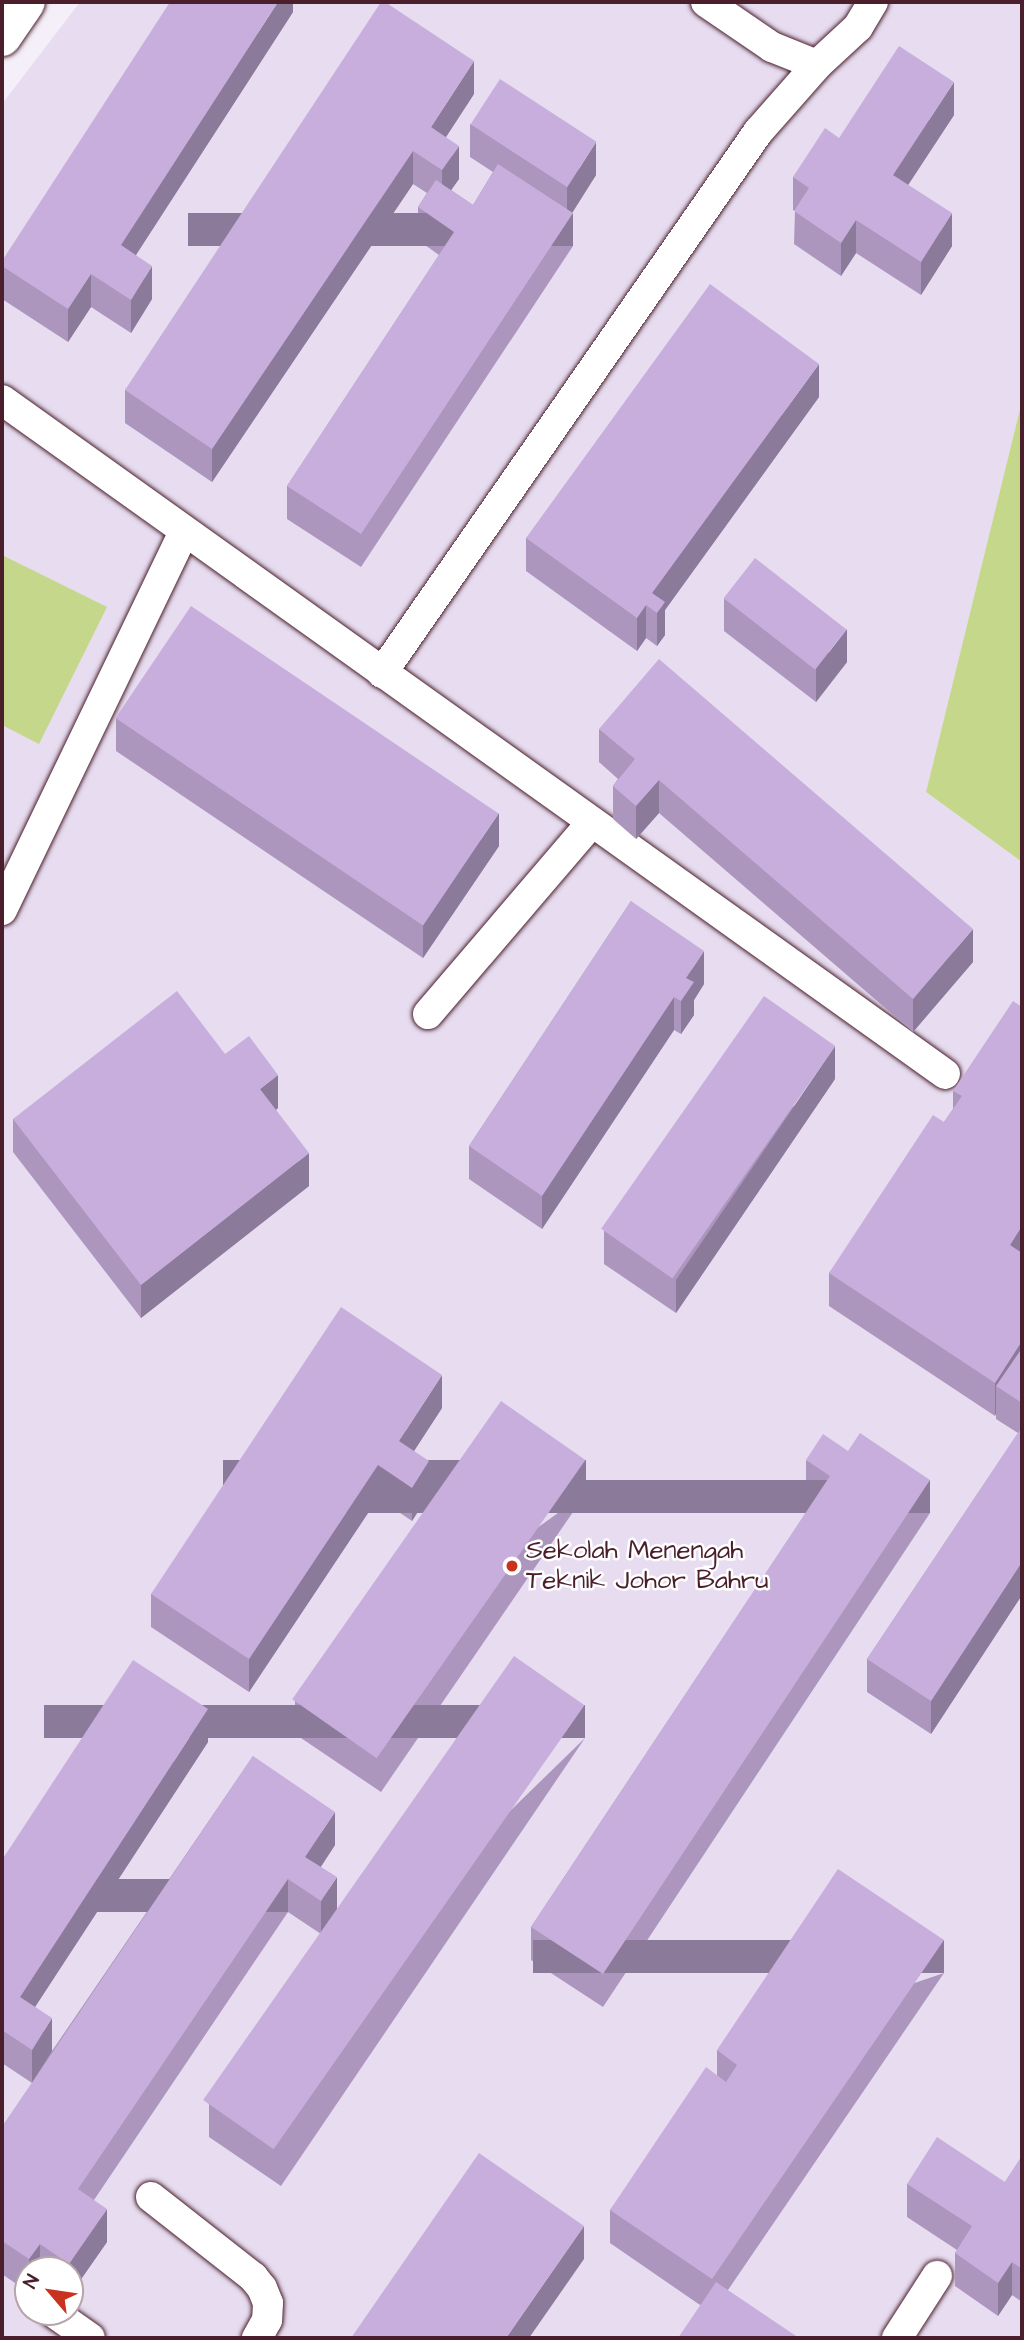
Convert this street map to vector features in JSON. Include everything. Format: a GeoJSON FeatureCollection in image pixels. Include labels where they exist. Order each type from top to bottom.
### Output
{"type":"FeatureCollection","features":[{"type":"Feature","properties":{"kind":"street"},"geometry":{"type":"LineString","coordinates":[[2,37],[26,2]]}},
{"type":"Feature","properties":{"kind":"lane"},"geometry":{"type":"LineString","coordinates":[[706,2],[772,47],[817,65]]}},
{"type":"Feature","properties":{"kind":"lane"},"geometry":{"type":"LineString","coordinates":[[382,673],[758,132],[817,65],[858,27],[873,2]]}},
{"type":"Feature","properties":{"kind":"lane"},"geometry":{"type":"LineString","coordinates":[[2,400],[945,1074]]}},
{"type":"Feature","properties":{"kind":"lane"},"geometry":{"type":"LineString","coordinates":[[2,910],[184,532]]}},
{"type":"Feature","properties":{"kind":"lane"},"geometry":{"type":"LineString","coordinates":[[428,1014],[591,823]]}},
{"type":"Feature","properties":{"kind":"lane"},"geometry":{"type":"LineString","coordinates":[[151,2197],[253,2277],[262,2288],[268,2303],[267,2320],[257,2338]]}},
{"type":"Feature","properties":{"kind":"lane"},"geometry":{"type":"LineString","coordinates":[[897,2338],[937,2276]]}},
{"type":"Feature","properties":{"kind":"lane"},"geometry":{"type":"LineString","coordinates":[[73,2326],[90,2338]]}},
{"type":"Feature","properties":{"kind":"shaded area","name":"Sekolah Menengah Teknik Johor Bahru"},"geometry":{"type":"Polygon","coordinates":[[[80,2],[1022,2],[1022,401],[926,792],[1022,862],[1022,2338],[2,2338],[2,104],[80,2]]]}},
{"type":"Feature","properties":{"kind":"green space"},"geometry":{"type":"Polygon","coordinates":[[[1022,401],[1022,862],[926,792],[1022,401]]]}},
{"type":"Feature","properties":{"kind":"green space"},"geometry":{"type":"Polygon","coordinates":[[[2,555],[107,607],[39,744],[2,725],[2,555]]]}},
{"type":"Feature","properties":{"kind":"building"},"geometry":{"type":"Polygon","coordinates":[[[170,2],[278,2],[121,245],[152,266],[131,300],[91,274],[68,309],[2,266],[2,261],[170,2]]]}},
{"type":"Feature","properties":{"kind":"building"},"geometry":{"type":"Polygon","coordinates":[[[381,2],[385,2],[474,61],[431,127],[459,146],[442,170],[413,151],[212,449],[125,390],[381,2]]]}},
{"type":"Feature","properties":{"kind":"building"},"geometry":{"type":"Polygon","coordinates":[[[899,46],[954,82],[893,175],[952,213],[921,262],[856,220],[841,243],[794,211],[809,188],[793,177],[825,128],[839,138],[899,46]]]}},
{"type":"Feature","properties":{"kind":"building"},"geometry":{"type":"Polygon","coordinates":[[[500,79],[596,142],[567,187],[471,124],[500,79]]]}},
{"type":"Feature","properties":{"kind":"building"},"geometry":{"type":"Polygon","coordinates":[[[498,164],[573,213],[361,534],[287,486],[454,232],[418,207],[436,180],[473,205],[498,164]]]}},
{"type":"Feature","properties":{"kind":"building"},"geometry":{"type":"Polygon","coordinates":[[[710,284],[819,364],[652,593],[665,602],[657,613],[646,605],[637,618],[526,538],[710,284]]]}},
{"type":"Feature","properties":{"kind":"building"},"geometry":{"type":"Polygon","coordinates":[[[755,558],[846,629],[815,670],[724,598],[755,558]]]}},
{"type":"Feature","properties":{"kind":"building"},"geometry":{"type":"Polygon","coordinates":[[[191,606],[499,813],[423,925],[116,718],[191,606]]]}},
{"type":"Feature","properties":{"kind":"building"},"geometry":{"type":"Polygon","coordinates":[[[659,659],[973,929],[913,999],[659,780],[636,806],[613,786],[635,759],[599,729],[659,659]]]}},
{"type":"Feature","properties":{"kind":"building"},"geometry":{"type":"Polygon","coordinates":[[[631,901],[704,951],[686,978],[694,982],[681,1001],[674,997],[542,1196],[469,1146],[631,901]]]}},
{"type":"Feature","properties":{"kind":"building"},"geometry":{"type":"Polygon","coordinates":[[[177,991],[225,1054],[249,1036],[278,1075],[260,1089],[309,1153],[141,1285],[13,1119],[177,991]]]}},
{"type":"Feature","properties":{"kind":"building"},"geometry":{"type":"Polygon","coordinates":[[[764,996],[835,1046],[672,1279],[601,1229],[764,996]]]}},
{"type":"Feature","properties":{"kind":"building"},"geometry":{"type":"Polygon","coordinates":[[[1013,1001],[1022,1007],[1022,1226],[1010,1245],[1022,1253],[1022,1341],[995,1383],[829,1273],[933,1115],[944,1122],[962,1096],[953,1091],[1013,1001]]]}},
{"type":"Feature","properties":{"kind":"building"},"geometry":{"type":"Polygon","coordinates":[[[341,1307],[442,1375],[399,1441],[429,1461],[412,1488],[378,1465],[249,1659],[151,1594],[341,1307]]]}},
{"type":"Feature","properties":{"kind":"building"},"geometry":{"type":"Polygon","coordinates":[[[1020,1351],[1022,1353],[1022,1403],[996,1386],[1020,1351]]]}},
{"type":"Feature","properties":{"kind":"building"},"geometry":{"type":"Polygon","coordinates":[[[501,1401],[585,1460],[377,1758],[292,1699],[501,1401]]]}},
{"type":"Feature","properties":{"kind":"building"},"geometry":{"type":"Polygon","coordinates":[[[1022,1427],[1022,1562],[931,1701],[867,1659],[1022,1427]]]}},
{"type":"Feature","properties":{"kind":"building"},"geometry":{"type":"Polygon","coordinates":[[[860,1433],[930,1480],[603,1974],[531,1927],[830,1476],[806,1460],[823,1434],[848,1451],[860,1433]]]}},
{"type":"Feature","properties":{"kind":"building"},"geometry":{"type":"Polygon","coordinates":[[[514,1656],[584,1705],[274,2149],[203,2100],[514,1656]]]}},
{"type":"Feature","properties":{"kind":"building"},"geometry":{"type":"Polygon","coordinates":[[[133,1660],[208,1709],[20,1997],[52,2018],[32,2050],[2,2030],[2,1860],[133,1660]]]}},
{"type":"Feature","properties":{"kind":"building"},"geometry":{"type":"Polygon","coordinates":[[[253,1756],[335,1812],[305,1857],[337,1877],[321,1901],[288,1879],[78,2189],[107,2209],[75,2256],[57,2256],[40,2244],[31,2256],[24,2256],[2,2241],[2,2127],[253,1756]]]}},
{"type":"Feature","properties":{"kind":"building"},"geometry":{"type":"Polygon","coordinates":[[[838,1869],[944,1940],[712,2279],[610,2210],[706,2067],[726,2082],[737,2065],[717,2050],[838,1869]]]}},
{"type":"Feature","properties":{"kind":"building"},"geometry":{"type":"Polygon","coordinates":[[[937,2137],[1005,2182],[1022,2156],[1022,2269],[1012,2262],[998,2283],[955,2253],[972,2226],[907,2184],[937,2137]]]}},
{"type":"Feature","properties":{"kind":"building"},"geometry":{"type":"Polygon","coordinates":[[[479,2153],[584,2226],[506,2338],[351,2338],[479,2153]]]}},
{"type":"Feature","properties":{"kind":"building"},"geometry":{"type":"Polygon","coordinates":[[[716,2282],[799,2338],[678,2338],[716,2282]]]}},
{"type":"Feature","properties":{"kind":"place","name":"Sekolah Menengah Teknik Johor Bahru"},"geometry":{"type":"Point","coordinates":[512,1566]}}]}
